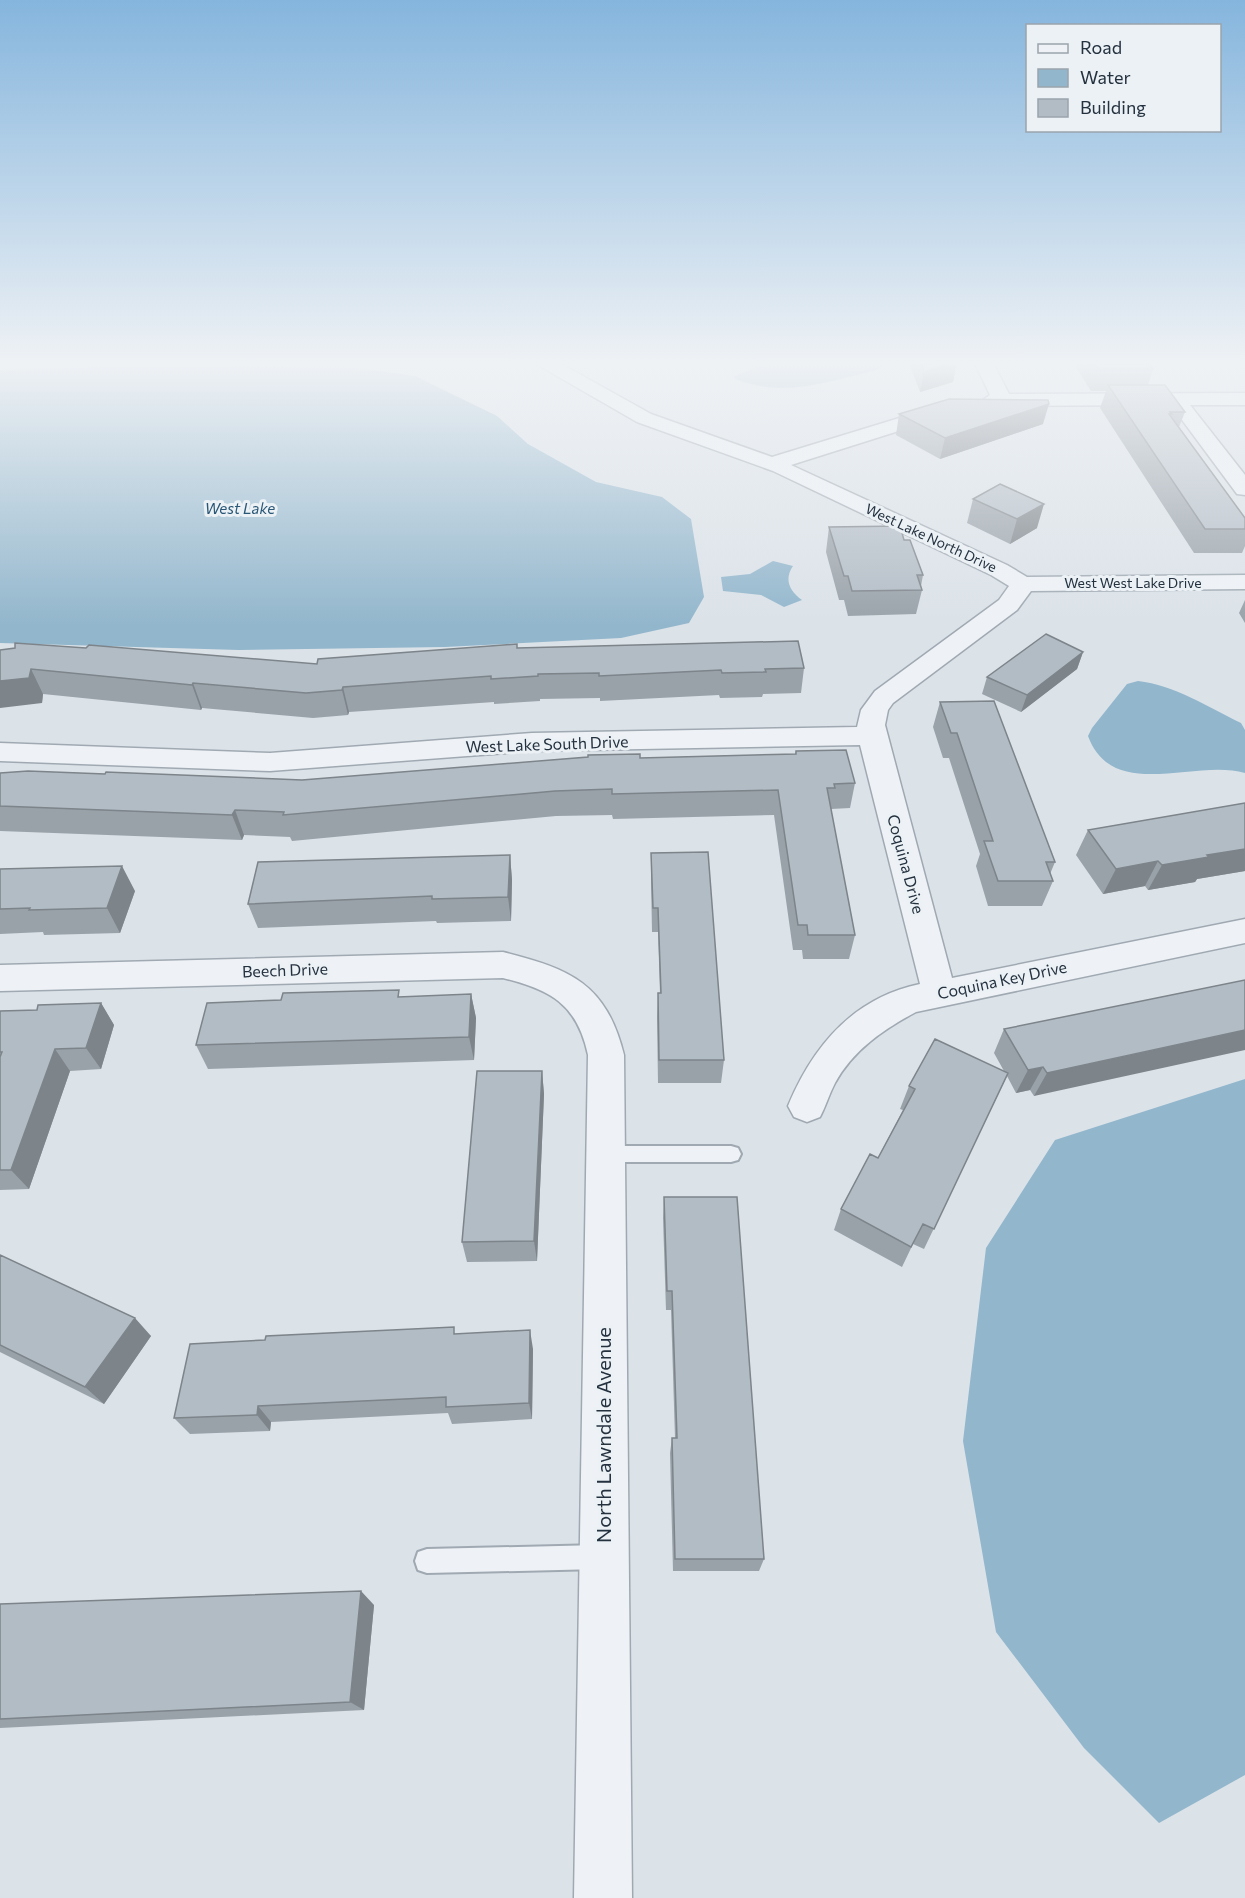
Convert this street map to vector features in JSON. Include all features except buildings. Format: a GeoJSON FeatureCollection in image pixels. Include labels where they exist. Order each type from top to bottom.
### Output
{"type":"FeatureCollection","features":[{"type":"Feature","properties":{"kind":"street","name":"West Lake North Drive"},"geometry":{"type":"LineString","coordinates":[[732,450],[772,464],[999,570],[1022,584]]}},
{"type":"Feature","properties":{"kind":"street"},"geometry":{"type":"LineString","coordinates":[[772,464],[819,450]]}},
{"type":"Feature","properties":{"kind":"street"},"geometry":{"type":"LineString","coordinates":[[1215,450],[1245,489]]}},
{"type":"Feature","properties":{"kind":"street","name":"West West Lake Drive"},"geometry":{"type":"LineString","coordinates":[[1022,584],[1245,582]]}},
{"type":"Feature","properties":{"kind":"street"},"geometry":{"type":"LineString","coordinates":[[872,736],[870,721],[880,700],[1008,605],[1022,584]]}},
{"type":"Feature","properties":{"kind":"street","name":"West Lake South Drive"},"geometry":{"type":"LineString","coordinates":[[0,752],[270,762],[532,742],[872,736]]}},
{"type":"Feature","properties":{"kind":"street","name":"Coquina Drive"},"geometry":{"type":"LineString","coordinates":[[872,736],[939,992]]}},
{"type":"Feature","properties":{"kind":"street","name":"Coquina Key Drive"},"geometry":{"type":"LineString","coordinates":[[807,1106],[819,1077],[845,1041],[881,1012],[909,1000],[939,992],[1245,931]]}},
{"type":"Feature","properties":{"kind":"street","name":"Beech Drive"},"geometry":{"type":"LineString","coordinates":[[0,978],[484,964],[503,965],[538,973],[565,986]]}},
{"type":"Feature","properties":{"kind":"street","name":"North Lawndale Avenue"},"geometry":{"type":"LineString","coordinates":[[565,986],[587,1006],[603,1037],[606,1054],[603,1898]]}},
{"type":"Feature","properties":{"kind":"lane"},"geometry":{"type":"LineString","coordinates":[[606,1154],[730,1154]]}},
{"type":"Feature","properties":{"kind":"lane"},"geometry":{"type":"LineString","coordinates":[[427,1561],[604,1557]]}},
{"type":"Feature","properties":{"kind":"water","name":"West Lake"},"geometry":{"type":"Polygon","coordinates":[[[0,450],[538,450],[596,482],[662,497],[691,519],[704,597],[689,623],[621,638],[445,647],[239,650],[0,643],[0,450]]]}},
{"type":"Feature","properties":{"kind":"water"},"geometry":{"type":"Polygon","coordinates":[[[773,561],[793,566],[788,580],[789,584],[802,600],[784,607],[761,595],[723,591],[721,577],[750,574],[773,561]]]}},
{"type":"Feature","properties":{"kind":"water"},"geometry":{"type":"Polygon","coordinates":[[[1138,681],[1178,692],[1241,723],[1245,730],[1245,773],[1203,770],[1157,774],[1135,773],[1116,768],[1100,756],[1088,736],[1092,728],[1127,684],[1138,681]]]}},
{"type":"Feature","properties":{"kind":"water"},"geometry":{"type":"Polygon","coordinates":[[[1245,1079],[1245,1775],[1159,1823],[1084,1748],[996,1632],[963,1441],[986,1248],[1055,1140],[1245,1079]]]}}]}
